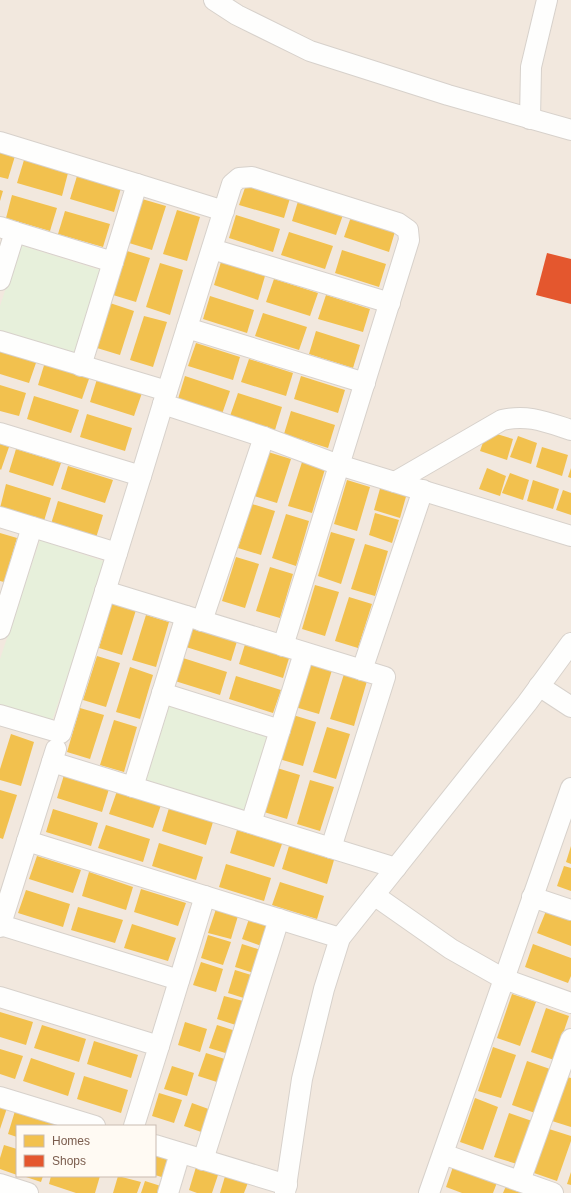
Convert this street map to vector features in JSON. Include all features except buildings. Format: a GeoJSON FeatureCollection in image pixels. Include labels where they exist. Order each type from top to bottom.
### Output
{"type":"FeatureCollection","features":[{"type":"Feature","properties":{"kind":"street"},"geometry":{"type":"LineString","coordinates":[[214,0],[237,15],[310,51],[448,95],[571,130]]}},
{"type":"Feature","properties":{"kind":"street"},"geometry":{"type":"LineString","coordinates":[[530,119],[531,67],[547,0]]}},
{"type":"Feature","properties":{"kind":"street"},"geometry":{"type":"LineString","coordinates":[[0,142],[224,211]]}},
{"type":"Feature","properties":{"kind":"street"},"geometry":{"type":"LineString","coordinates":[[179,980],[2,917],[52,762],[232,184],[239,178],[252,177],[398,222],[408,230],[409,240],[283,646]]}},
{"type":"Feature","properties":{"kind":"street"},"geometry":{"type":"LineString","coordinates":[[81,366],[137,184]]}},
{"type":"Feature","properties":{"kind":"street"},"geometry":{"type":"LineString","coordinates":[[0,280],[8,229],[113,262]]}},
{"type":"Feature","properties":{"kind":"street"},"geometry":{"type":"LineString","coordinates":[[212,249],[390,303]]}},
{"type":"Feature","properties":{"kind":"street"},"geometry":{"type":"LineString","coordinates":[[187,328],[365,383]]}},
{"type":"Feature","properties":{"kind":"street"},"geometry":{"type":"LineString","coordinates":[[0,341],[81,366],[339,465],[571,536]]}},
{"type":"Feature","properties":{"kind":"street"},"geometry":{"type":"LineString","coordinates":[[395,482],[502,420],[515,417],[534,418],[571,430]]}},
{"type":"Feature","properties":{"kind":"street"},"geometry":{"type":"LineString","coordinates":[[0,433],[141,476]]}},
{"type":"Feature","properties":{"kind":"street"},"geometry":{"type":"LineString","coordinates":[[133,787],[162,693],[194,618],[264,437]]}},
{"type":"Feature","properties":{"kind":"street"},"geometry":{"type":"LineString","coordinates":[[362,670],[423,490]]}},
{"type":"Feature","properties":{"kind":"street"},"geometry":{"type":"LineString","coordinates":[[0,517],[117,553]]}},
{"type":"Feature","properties":{"kind":"street"},"geometry":{"type":"LineString","coordinates":[[0,629],[32,527]]}},
{"type":"Feature","properties":{"kind":"street"},"geometry":{"type":"LineString","coordinates":[[105,591],[385,677],[331,848]]}},
{"type":"Feature","properties":{"kind":"street"},"geometry":{"type":"LineString","coordinates":[[156,1145],[204,1160],[286,1189],[302,1080],[324,989],[340,938],[539,686],[571,642]]}},
{"type":"Feature","properties":{"kind":"street"},"geometry":{"type":"LineString","coordinates":[[251,823],[304,652]]}},
{"type":"Feature","properties":{"kind":"street"},"geometry":{"type":"LineString","coordinates":[[539,686],[571,707]]}},
{"type":"Feature","properties":{"kind":"street"},"geometry":{"type":"LineString","coordinates":[[162,693],[280,730]]}},
{"type":"Feature","properties":{"kind":"street"},"geometry":{"type":"LineString","coordinates":[[0,715],[61,733]]}},
{"type":"Feature","properties":{"kind":"street"},"geometry":{"type":"LineString","coordinates":[[52,762],[396,868]]}},
{"type":"Feature","properties":{"kind":"street"},"geometry":{"type":"LineString","coordinates":[[429,1193],[571,788]]}},
{"type":"Feature","properties":{"kind":"street"},"geometry":{"type":"LineString","coordinates":[[27,841],[340,938]]}},
{"type":"Feature","properties":{"kind":"street"},"geometry":{"type":"LineString","coordinates":[[374,895],[450,948],[504,979],[571,1003]]}},
{"type":"Feature","properties":{"kind":"street"},"geometry":{"type":"LineString","coordinates":[[134,1125],[205,896]]}},
{"type":"Feature","properties":{"kind":"street"},"geometry":{"type":"LineString","coordinates":[[532,897],[571,910]]}},
{"type":"Feature","properties":{"kind":"street"},"geometry":{"type":"LineString","coordinates":[[204,1160],[279,919]]}},
{"type":"Feature","properties":{"kind":"street"},"geometry":{"type":"LineString","coordinates":[[0,997],[159,1046]]}},
{"type":"Feature","properties":{"kind":"street"},"geometry":{"type":"LineString","coordinates":[[520,1181],[571,1039]]}},
{"type":"Feature","properties":{"kind":"street"},"geometry":{"type":"LineString","coordinates":[[0,1097],[92,1125]]}},
{"type":"Feature","properties":{"kind":"street"},"geometry":{"type":"LineString","coordinates":[[168,1193],[180,1152]]}},
{"type":"Feature","properties":{"kind":"street"},"geometry":{"type":"LineString","coordinates":[[443,1154],[553,1193]]}},
{"type":"Feature","properties":{"kind":"street"},"geometry":{"type":"LineString","coordinates":[[4,1188],[28,1193]]}},
{"type":"Feature","properties":{"kind":"shaded area"},"geometry":{"type":"Polygon","coordinates":[[[0,0],[571,0],[571,1193],[0,1193],[0,0]]]}},
{"type":"Feature","properties":{"kind":"green space"},"geometry":{"type":"Polygon","coordinates":[[[20,245],[103,271],[76,354],[0,330],[0,306],[20,245]]]}},
{"type":"Feature","properties":{"kind":"green space"},"geometry":{"type":"Polygon","coordinates":[[[40,540],[106,562],[52,721],[0,704],[0,659],[40,540]]]}},
{"type":"Feature","properties":{"kind":"green space"},"geometry":{"type":"Polygon","coordinates":[[[169,706],[268,737],[243,814],[145,783],[169,706]]]}}]}
